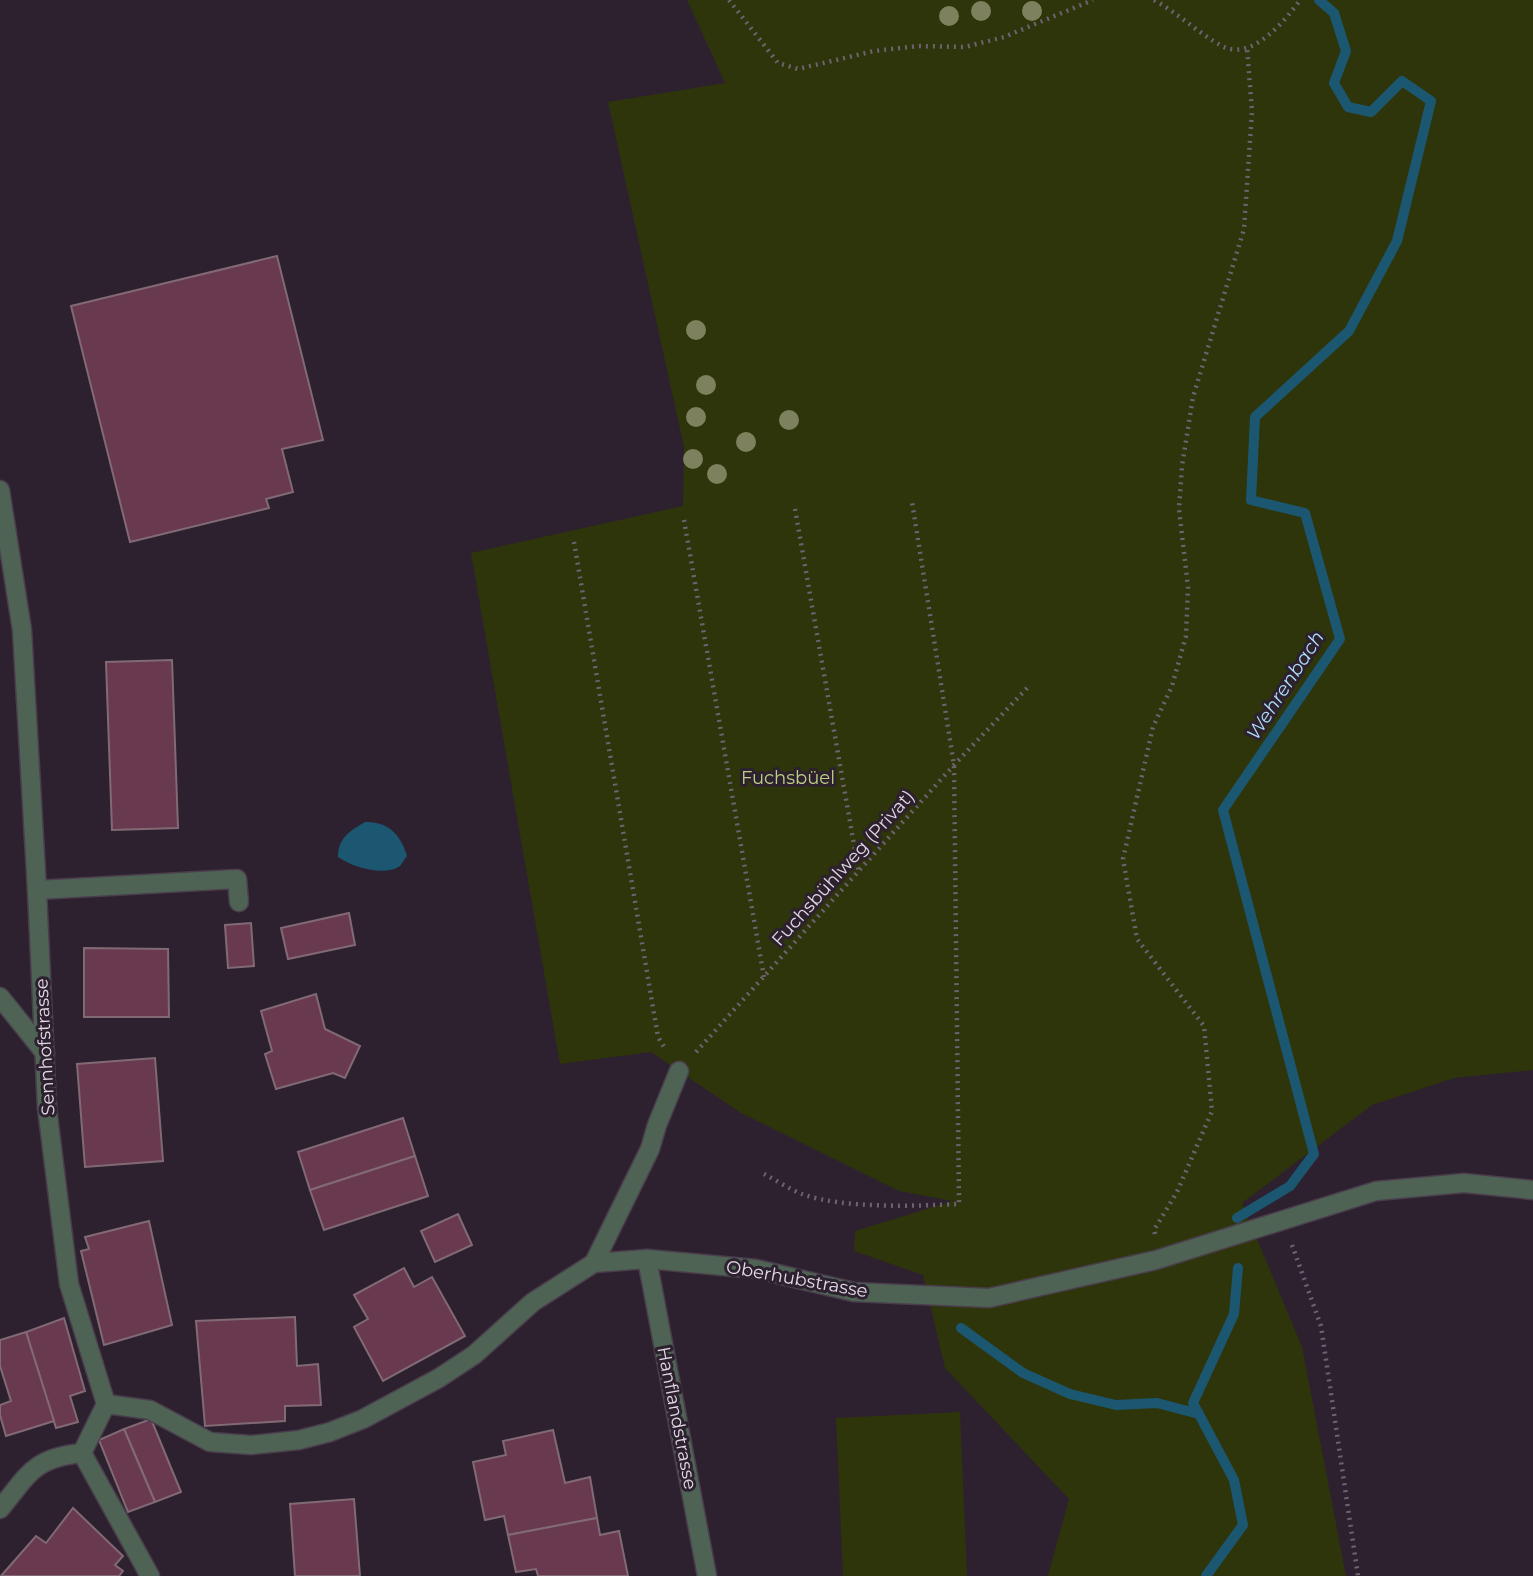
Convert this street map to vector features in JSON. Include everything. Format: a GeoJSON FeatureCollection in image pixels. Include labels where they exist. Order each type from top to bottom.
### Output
{"type":"FeatureCollection","features":[{"type":"Feature","properties":{"kind":"street","name":"Sennhofstrasse"},"geometry":{"type":"LineString","coordinates":[[0,490],[22,630],[47,1108],[69,1284],[106,1404]]}},
{"type":"Feature","properties":{"kind":"street"},"geometry":{"type":"LineString","coordinates":[[37,890],[237,879],[239,902]]}},
{"type":"Feature","properties":{"kind":"street"},"geometry":{"type":"LineString","coordinates":[[0,997],[45,1053]]}},
{"type":"Feature","properties":{"kind":"street"},"geometry":{"type":"LineString","coordinates":[[594,1263],[650,1149],[679,1071]]}},
{"type":"Feature","properties":{"kind":"street","name":"Oberhubstrasse"},"geometry":{"type":"LineString","coordinates":[[106,1404],[150,1410],[210,1442],[251,1445],[299,1440],[330,1432],[363,1419],[439,1378],[474,1355],[533,1302],[594,1263],[647,1259],[755,1269],[854,1292],[989,1298],[1156,1259],[1376,1191],[1464,1183],[1533,1190]]}},
{"type":"Feature","properties":{"kind":"street","name":"Hanflandstrasse"},"geometry":{"type":"LineString","coordinates":[[647,1259],[707,1576]]}},
{"type":"Feature","properties":{"kind":"street"},"geometry":{"type":"LineString","coordinates":[[82,1453],[106,1404]]}},
{"type":"Feature","properties":{"kind":"street"},"geometry":{"type":"LineString","coordinates":[[0,1509],[36,1465],[61,1455],[82,1453]]}},
{"type":"Feature","properties":{"kind":"street"},"geometry":{"type":"LineString","coordinates":[[82,1453],[150,1576]]}},
{"type":"Feature","properties":{"kind":"path"},"geometry":{"type":"LineString","coordinates":[[729,0],[778,63],[798,69],[874,51],[918,46],[965,47],[1004,37],[1093,0]]}},
{"type":"Feature","properties":{"kind":"path"},"geometry":{"type":"LineString","coordinates":[[1154,0],[1171,9],[1224,48],[1247,48],[1268,36],[1287,18],[1300,0]]}},
{"type":"Feature","properties":{"kind":"path"},"geometry":{"type":"LineString","coordinates":[[1156,1259],[1154,1230],[1177,1192],[1212,1111],[1204,1026],[1137,939],[1123,859],[1153,727],[1172,686],[1186,636],[1188,587],[1179,509],[1182,466],[1193,397],[1244,229],[1251,111],[1247,48]]}},
{"type":"Feature","properties":{"kind":"path"},"geometry":{"type":"LineString","coordinates":[[764,1174],[803,1194],[849,1203],[918,1206],[959,1204],[954,765],[912,502]]}},
{"type":"Feature","properties":{"kind":"path"},"geometry":{"type":"LineString","coordinates":[[795,509],[859,873]]}},
{"type":"Feature","properties":{"kind":"path"},"geometry":{"type":"LineString","coordinates":[[684,520],[764,977]]}},
{"type":"Feature","properties":{"kind":"path"},"geometry":{"type":"LineString","coordinates":[[574,542],[658,1037],[679,1071]]}},
{"type":"Feature","properties":{"kind":"path","name":"Fuchsbühlweg (Privat)"},"geometry":{"type":"LineString","coordinates":[[679,1071],[954,765],[1029,686]]}},
{"type":"Feature","properties":{"kind":"path"},"geometry":{"type":"LineString","coordinates":[[1284,1221],[1321,1326],[1358,1576]]}},
{"type":"Feature","properties":{"kind":"green space","name":"Fuchsbüel"},"geometry":{"type":"Polygon","coordinates":[[[687,0],[1533,0],[1533,1070],[1454,1078],[1372,1105],[1242,1203],[1302,1347],[1346,1576],[1048,1576],[1069,1499],[945,1368],[923,1275],[854,1251],[855,1231],[953,1201],[899,1191],[741,1113],[651,1052],[560,1064],[471,553],[683,506],[684,447],[608,102],[725,83],[687,0]]]}},
{"type":"Feature","properties":{"kind":"green space"},"geometry":{"type":"Polygon","coordinates":[[[960,1412],[967,1576],[843,1576],[836,1418],[960,1412]]]}},
{"type":"Feature","properties":{"kind":"water"},"geometry":{"type":"Polygon","coordinates":[[[365,822],[387,827],[397,836],[407,856],[400,866],[377,871],[351,864],[338,857],[343,840],[365,822]]]}},
{"type":"Feature","properties":{"kind":"building"},"geometry":{"type":"Polygon","coordinates":[[[277,256],[323,440],[282,449],[293,492],[266,499],[269,508],[130,542],[71,306],[277,256]]]}},
{"type":"Feature","properties":{"kind":"building"},"geometry":{"type":"Polygon","coordinates":[[[172,660],[178,828],[112,830],[106,662],[172,660]]]}},
{"type":"Feature","properties":{"kind":"building"},"geometry":{"type":"Polygon","coordinates":[[[349,913],[355,945],[288,959],[281,928],[349,913]]]}},
{"type":"Feature","properties":{"kind":"building"},"geometry":{"type":"Polygon","coordinates":[[[251,923],[254,966],[228,968],[225,925],[251,923]]]}},
{"type":"Feature","properties":{"kind":"building"},"geometry":{"type":"Polygon","coordinates":[[[84,948],[168,949],[169,1017],[84,1017],[84,948]]]}},
{"type":"Feature","properties":{"kind":"building"},"geometry":{"type":"Polygon","coordinates":[[[316,994],[325,1029],[360,1046],[345,1078],[333,1073],[276,1089],[265,1054],[272,1051],[261,1011],[316,994]]]}},
{"type":"Feature","properties":{"kind":"building"},"geometry":{"type":"Polygon","coordinates":[[[155,1058],[163,1161],[85,1167],[77,1064],[155,1058]]]}},
{"type":"Feature","properties":{"kind":"building"},"geometry":{"type":"Polygon","coordinates":[[[403,1118],[415,1156],[310,1190],[298,1152],[403,1118]]]}},
{"type":"Feature","properties":{"kind":"building"},"geometry":{"type":"Polygon","coordinates":[[[415,1156],[428,1196],[324,1230],[310,1190],[415,1156]]]}},
{"type":"Feature","properties":{"kind":"building"},"geometry":{"type":"Polygon","coordinates":[[[458,1214],[472,1245],[435,1262],[421,1231],[458,1214]]]}},
{"type":"Feature","properties":{"kind":"building"},"geometry":{"type":"Polygon","coordinates":[[[149,1221],[172,1325],[104,1345],[81,1251],[89,1249],[85,1237],[149,1221]]]}},
{"type":"Feature","properties":{"kind":"building"},"geometry":{"type":"Polygon","coordinates":[[[404,1268],[414,1287],[432,1277],[465,1336],[383,1381],[354,1327],[368,1319],[354,1295],[404,1268]]]}},
{"type":"Feature","properties":{"kind":"building"},"geometry":{"type":"Polygon","coordinates":[[[295,1317],[297,1366],[318,1364],[321,1405],[285,1406],[285,1421],[205,1426],[196,1321],[295,1317]]]}},
{"type":"Feature","properties":{"kind":"building"},"geometry":{"type":"Polygon","coordinates":[[[64,1318],[85,1391],[70,1396],[78,1422],[56,1428],[26,1332],[64,1318]]]}},
{"type":"Feature","properties":{"kind":"building"},"geometry":{"type":"Polygon","coordinates":[[[26,1332],[54,1421],[6,1436],[0,1405],[11,1401],[0,1366],[0,1340],[26,1332]]]}},
{"type":"Feature","properties":{"kind":"building"},"geometry":{"type":"Polygon","coordinates":[[[151,1419],[181,1492],[155,1502],[124,1429],[151,1419]]]}},
{"type":"Feature","properties":{"kind":"building"},"geometry":{"type":"Polygon","coordinates":[[[124,1429],[155,1502],[128,1512],[99,1440],[124,1429]]]}},
{"type":"Feature","properties":{"kind":"building"},"geometry":{"type":"Polygon","coordinates":[[[553,1430],[565,1483],[590,1477],[597,1518],[508,1535],[504,1516],[485,1520],[473,1462],[506,1455],[503,1441],[553,1430]]]}},
{"type":"Feature","properties":{"kind":"building"},"geometry":{"type":"Polygon","coordinates":[[[354,1499],[360,1576],[295,1576],[290,1504],[354,1499]]]}},
{"type":"Feature","properties":{"kind":"building"},"geometry":{"type":"Polygon","coordinates":[[[73,1508],[123,1556],[115,1565],[123,1571],[119,1576],[1,1576],[36,1536],[46,1543],[73,1508]]]}},
{"type":"Feature","properties":{"kind":"building"},"geometry":{"type":"Polygon","coordinates":[[[597,1518],[600,1535],[619,1531],[628,1576],[538,1576],[536,1569],[516,1572],[508,1535],[597,1518]]]}},
{"type":"Feature","properties":{"kind":"waterway","name":"Wehrenbach"},"geometry":{"type":"LineString","coordinates":[[1237,1218],[1290,1186],[1314,1154],[1223,810],[1340,639],[1305,513],[1251,500],[1255,417],[1349,331],[1397,241],[1431,101],[1402,81],[1371,112],[1348,107],[1334,83],[1346,51],[1334,13],[1319,0]]}},
{"type":"Feature","properties":{"kind":"waterway","name":"Wehrenbach"},"geometry":{"type":"LineString","coordinates":[[1206,1576],[1243,1525],[1234,1480],[1193,1403],[1234,1314],[1238,1268]]}},
{"type":"Feature","properties":{"kind":"waterway"},"geometry":{"type":"LineString","coordinates":[[961,1328],[1023,1373],[1070,1394],[1116,1405],[1157,1403],[1199,1414]]}}]}
